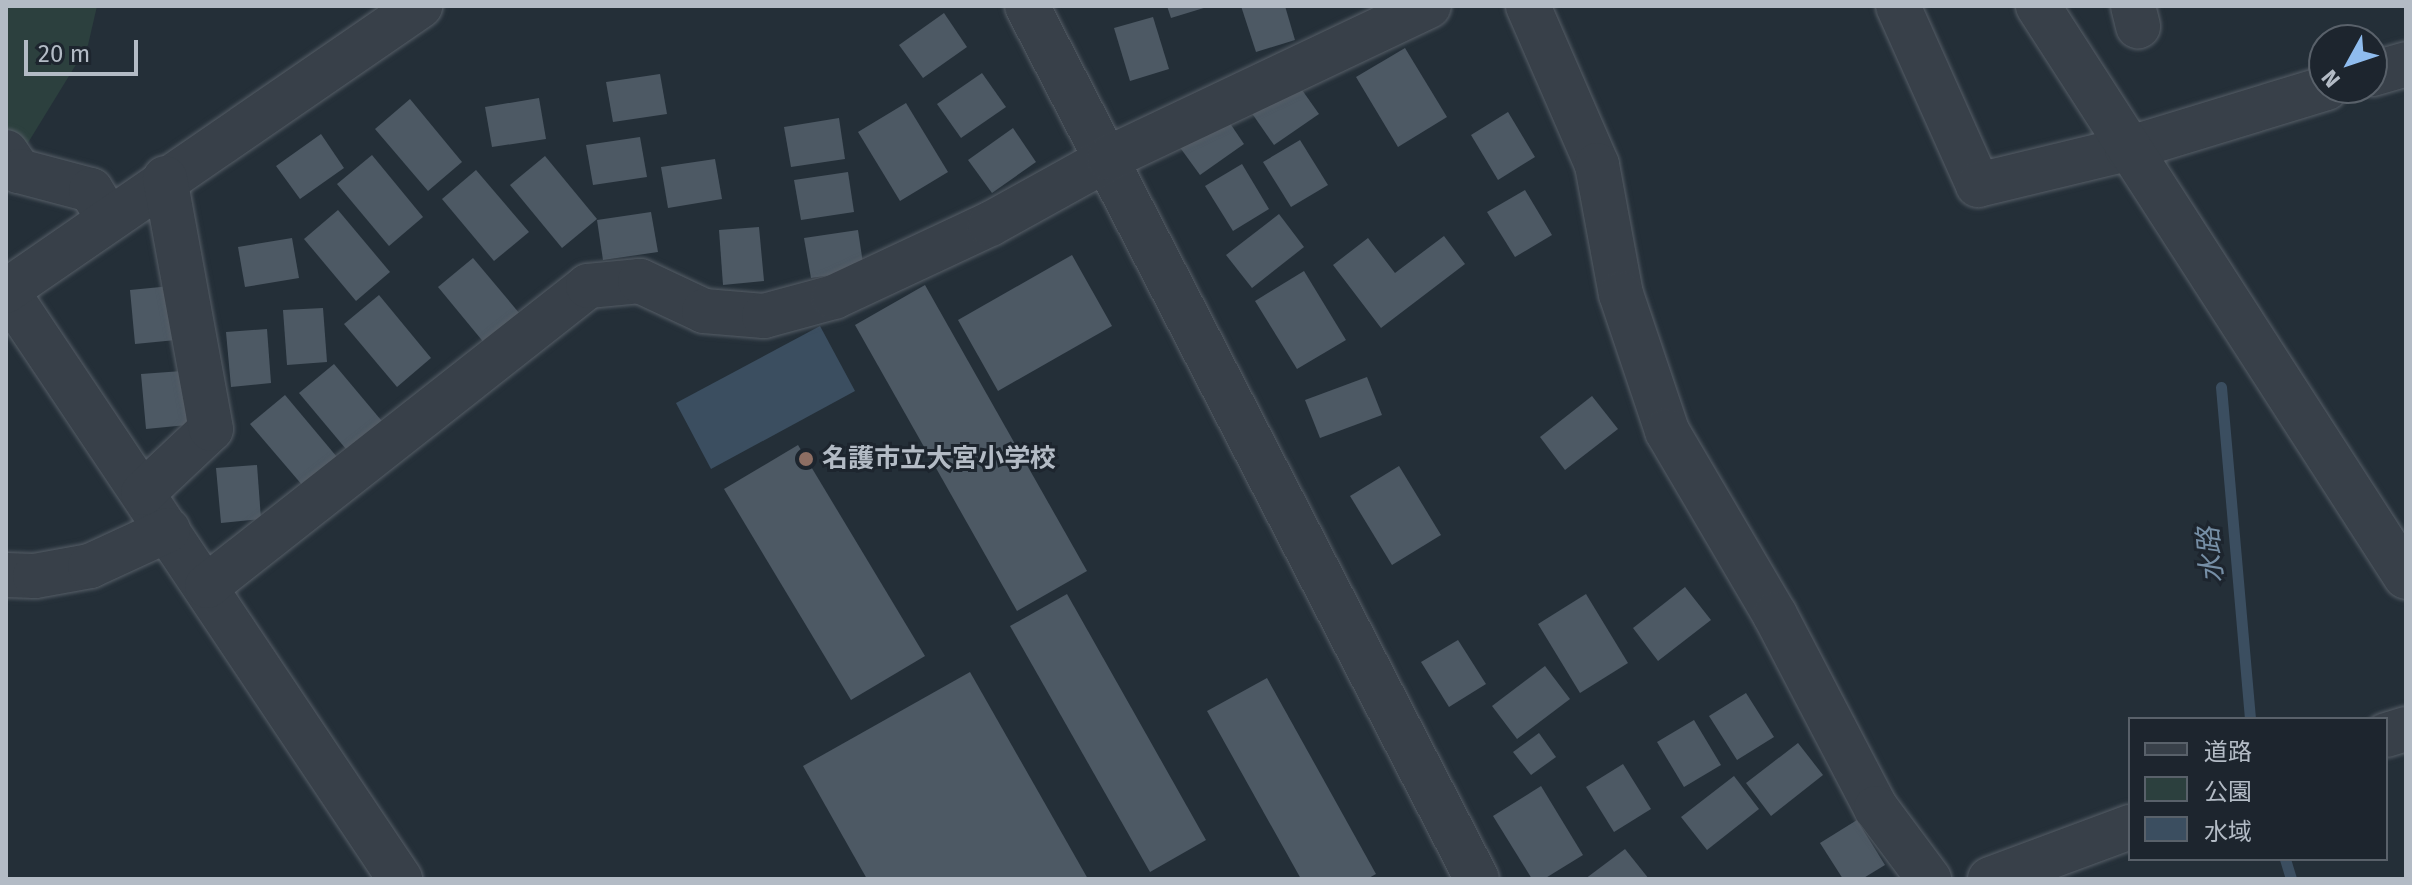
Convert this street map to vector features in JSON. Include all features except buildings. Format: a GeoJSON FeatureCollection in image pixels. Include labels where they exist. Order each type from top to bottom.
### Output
{"type":"FeatureCollection","features":[{"type":"Feature","properties":{"kind":"street"},"geometry":{"type":"LineString","coordinates":[[400,879],[207,586],[6,290],[165,178],[420,6]]}},
{"type":"Feature","properties":{"kind":"street"},"geometry":{"type":"LineString","coordinates":[[1027,6],[1109,158],[1477,879]]}},
{"type":"Feature","properties":{"kind":"street"},"geometry":{"type":"LineString","coordinates":[[207,586],[588,286],[640,281],[704,311],[764,316],[834,297],[990,224],[1109,158],[1429,6]]}},
{"type":"Feature","properties":{"kind":"street"},"geometry":{"type":"LineString","coordinates":[[1528,6],[1597,165],[1621,294],[1667,431],[1775,615],[1876,808],[1929,879]]}},
{"type":"Feature","properties":{"kind":"street"},"geometry":{"type":"LineString","coordinates":[[1898,6],[1978,185],[2127,149],[2308,94]]}},
{"type":"Feature","properties":{"kind":"street"},"geometry":{"type":"LineString","coordinates":[[2038,6],[2127,149],[2406,577]]}},
{"type":"Feature","properties":{"kind":"street"},"geometry":{"type":"LineString","coordinates":[[6,152],[19,171],[91,190],[108,218]]}},
{"type":"Feature","properties":{"kind":"street"},"geometry":{"type":"LineString","coordinates":[[143,493],[211,429],[165,178]]}},
{"type":"Feature","properties":{"kind":"street"},"geometry":{"type":"LineString","coordinates":[[6,575],[35,576],[90,566],[168,530]]}},
{"type":"Feature","properties":{"kind":"street"},"geometry":{"type":"LineString","coordinates":[[1990,879],[2128,828]]}},
{"type":"Feature","properties":{"kind":"green space"},"geometry":{"type":"Polygon","coordinates":[[[6,6],[97,6],[88,45],[18,159],[6,145],[6,6]]]}},
{"type":"Feature","properties":{"kind":"water"},"geometry":{"type":"Polygon","coordinates":[[[820,326],[855,391],[711,469],[676,403],[820,326]]]}},
{"type":"Feature","properties":{"kind":"waterway","name":"水路"},"geometry":{"type":"LineString","coordinates":[[2221,387],[2250,717]]}},
{"type":"Feature","properties":{"kind":"waterway","name":"水路"},"geometry":{"type":"LineString","coordinates":[[2286,861],[2291,879]]}},
{"type":"Feature","properties":{"kind":"place","name":"名護市立大宮小学校"},"geometry":{"type":"Point","coordinates":[806,459]}}]}
